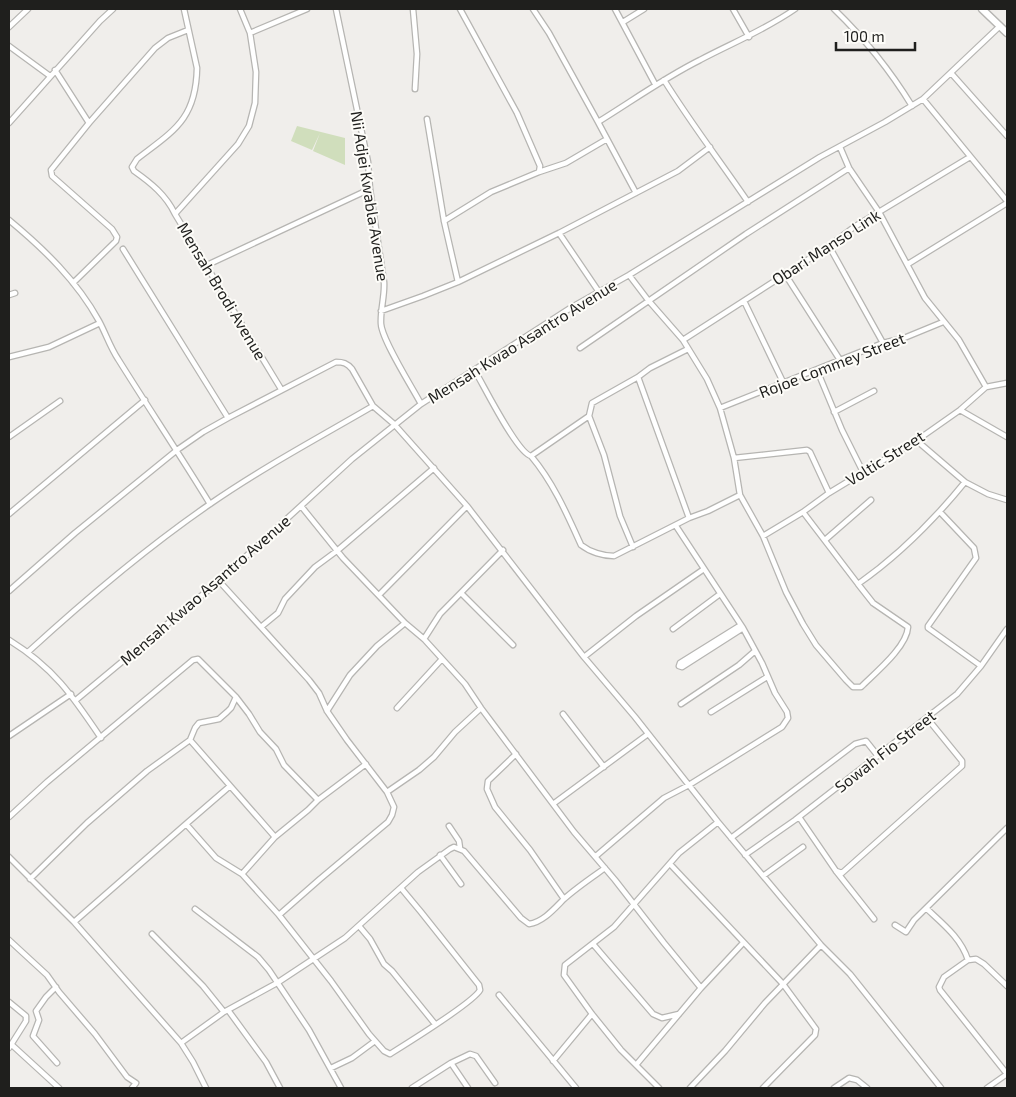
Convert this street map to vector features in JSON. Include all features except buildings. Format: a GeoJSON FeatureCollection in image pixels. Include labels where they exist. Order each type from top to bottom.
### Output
{"type":"FeatureCollection","features":[{"type":"Feature","properties":{"kind":"main road"},"geometry":{"type":"LineString","coordinates":[[982,9],[1007,33]]}},
{"type":"Feature","properties":{"kind":"street"},"geometry":{"type":"LineString","coordinates":[[9,27],[28,9]]}},
{"type":"Feature","properties":{"kind":"street"},"geometry":{"type":"LineString","coordinates":[[9,124],[100,20],[113,9]]}},
{"type":"Feature","properties":{"kind":"street"},"geometry":{"type":"LineString","coordinates":[[175,214],[170,203],[162,193],[134,170],[132,166],[137,159],[180,124],[188,112],[194,93],[197,68],[184,9]]}},
{"type":"Feature","properties":{"kind":"street","name":"Mensah Brodi Avenue"},"geometry":{"type":"LineString","coordinates":[[240,9],[250,33],[256,72],[255,103],[249,126],[238,144],[175,214],[282,389]]}},
{"type":"Feature","properties":{"kind":"street"},"geometry":{"type":"LineString","coordinates":[[250,33],[307,9]]}},
{"type":"Feature","properties":{"kind":"street","name":"Nii Adjei Kwabla Avenue"},"geometry":{"type":"LineString","coordinates":[[336,9],[368,162],[370,189],[384,282],[385,295],[381,311],[381,326],[385,338],[421,404]]}},
{"type":"Feature","properties":{"kind":"street"},"geometry":{"type":"LineString","coordinates":[[413,9],[417,54],[415,89]]}},
{"type":"Feature","properties":{"kind":"street"},"geometry":{"type":"LineString","coordinates":[[460,9],[518,113],[540,166],[539,172]]}},
{"type":"Feature","properties":{"kind":"street"},"geometry":{"type":"LineString","coordinates":[[533,9],[553,39],[636,193]]}},
{"type":"Feature","properties":{"kind":"street"},"geometry":{"type":"LineString","coordinates":[[615,9],[655,84]]}},
{"type":"Feature","properties":{"kind":"street"},"geometry":{"type":"LineString","coordinates":[[623,22],[644,9]]}},
{"type":"Feature","properties":{"kind":"street"},"geometry":{"type":"LineString","coordinates":[[733,9],[749,37]]}},
{"type":"Feature","properties":{"kind":"street"},"geometry":{"type":"LineString","coordinates":[[598,122],[655,84],[774,24],[795,9]]}},
{"type":"Feature","properties":{"kind":"street"},"geometry":{"type":"LineString","coordinates":[[834,9],[858,32],[894,78],[912,106]]}},
{"type":"Feature","properties":{"kind":"street","name":"Mensah Kwao Asantro Avenue"},"geometry":{"type":"LineString","coordinates":[[76,700],[219,581],[352,459],[421,404],[572,307],[629,275],[748,202],[923,99],[1000,26]]}},
{"type":"Feature","properties":{"kind":"street"},"geometry":{"type":"LineString","coordinates":[[73,283],[116,241],[117,237],[112,229],[52,176],[51,170],[161,42],[188,30]]}},
{"type":"Feature","properties":{"kind":"street"},"geometry":{"type":"LineString","coordinates":[[9,46],[50,76]]}},
{"type":"Feature","properties":{"kind":"street"},"geometry":{"type":"LineString","coordinates":[[55,70],[90,123]]}},
{"type":"Feature","properties":{"kind":"street"},"geometry":{"type":"LineString","coordinates":[[951,73],[1007,136]]}},
{"type":"Feature","properties":{"kind":"street"},"geometry":{"type":"LineString","coordinates":[[664,80],[691,123],[748,202]]}},
{"type":"Feature","properties":{"kind":"street"},"geometry":{"type":"LineString","coordinates":[[908,264],[1007,202],[923,99]]}},
{"type":"Feature","properties":{"kind":"street"},"geometry":{"type":"LineString","coordinates":[[427,119],[444,221],[458,282]]}},
{"type":"Feature","properties":{"kind":"street"},"geometry":{"type":"LineString","coordinates":[[444,221],[491,192],[566,162],[607,139]]}},
{"type":"Feature","properties":{"kind":"street"},"geometry":{"type":"LineString","coordinates":[[381,311],[458,282],[559,233],[684,167],[710,147]]}},
{"type":"Feature","properties":{"kind":"street"},"geometry":{"type":"LineString","coordinates":[[840,147],[849,168],[879,212],[926,298],[959,340],[986,386],[1007,383]]}},
{"type":"Feature","properties":{"kind":"street","name":"Obari Manso Link"},"geometry":{"type":"LineString","coordinates":[[683,340],[829,246],[854,226],[970,157]]}},
{"type":"Feature","properties":{"kind":"street"},"geometry":{"type":"LineString","coordinates":[[580,348],[746,234],[849,168]]}},
{"type":"Feature","properties":{"kind":"street"},"geometry":{"type":"LineString","coordinates":[[206,266],[370,189]]}},
{"type":"Feature","properties":{"kind":"street"},"geometry":{"type":"LineString","coordinates":[[9,220],[36,242],[64,270],[100,323],[107,340],[178,450],[210,504]]}},
{"type":"Feature","properties":{"kind":"street"},"geometry":{"type":"LineString","coordinates":[[559,233],[599,292]]}},
{"type":"Feature","properties":{"kind":"street"},"geometry":{"type":"LineString","coordinates":[[829,246],[883,343]]}},
{"type":"Feature","properties":{"kind":"street"},"geometry":{"type":"LineString","coordinates":[[123,249],[228,418]]}},
{"type":"Feature","properties":{"kind":"street"},"geometry":{"type":"LineString","coordinates":[[785,274],[840,360]]}},
{"type":"Feature","properties":{"kind":"street"},"geometry":{"type":"LineString","coordinates":[[629,275],[683,340],[708,378],[720,408],[734,458],[740,495],[763,536],[786,592],[816,645],[846,680],[853,687],[858,688],[868,680],[901,644],[908,631],[908,627],[873,603],[803,512]]}},
{"type":"Feature","properties":{"kind":"street"},"geometry":{"type":"LineString","coordinates":[[9,295],[15,293]]}},
{"type":"Feature","properties":{"kind":"street"},"geometry":{"type":"LineString","coordinates":[[744,302],[783,382]]}},
{"type":"Feature","properties":{"kind":"street","name":"Rojoe Commey Street"},"geometry":{"type":"LineString","coordinates":[[720,408],[883,343],[904,338],[943,322]]}},
{"type":"Feature","properties":{"kind":"street"},"geometry":{"type":"LineString","coordinates":[[9,356],[49,346],[100,323]]}},
{"type":"Feature","properties":{"kind":"street"},"geometry":{"type":"LineString","coordinates":[[531,456],[588,416],[592,403],[638,377],[650,368],[688,348]]}},
{"type":"Feature","properties":{"kind":"street"},"geometry":{"type":"LineString","coordinates":[[9,591],[74,533],[203,432],[282,389],[336,362],[342,362],[352,368],[373,406],[394,424],[467,506],[503,550],[584,657],[731,838],[821,945],[850,974],[941,1088]]}},
{"type":"Feature","properties":{"kind":"street"},"geometry":{"type":"LineString","coordinates":[[817,370],[834,412],[863,472]]}},
{"type":"Feature","properties":{"kind":"street"},"geometry":{"type":"LineString","coordinates":[[475,371],[511,434],[541,470],[566,510],[581,545],[586,548],[606,556],[614,556],[689,518],[740,495]]}},
{"type":"Feature","properties":{"kind":"street"},"geometry":{"type":"LineString","coordinates":[[638,377],[689,518]]}},
{"type":"Feature","properties":{"kind":"street","name":"Voltic Street"},"geometry":{"type":"LineString","coordinates":[[763,536],[916,440],[960,410],[986,386]]}},
{"type":"Feature","properties":{"kind":"street"},"geometry":{"type":"LineString","coordinates":[[834,412],[874,391]]}},
{"type":"Feature","properties":{"kind":"street"},"geometry":{"type":"LineString","coordinates":[[9,514],[145,400]]}},
{"type":"Feature","properties":{"kind":"street"},"geometry":{"type":"LineString","coordinates":[[9,437],[60,401]]}},
{"type":"Feature","properties":{"kind":"street"},"geometry":{"type":"LineString","coordinates":[[28,652],[87,599],[210,504],[299,448],[373,406]]}},
{"type":"Feature","properties":{"kind":"street"},"geometry":{"type":"LineString","coordinates":[[960,410],[1007,436]]}},
{"type":"Feature","properties":{"kind":"street"},"geometry":{"type":"LineString","coordinates":[[588,416],[604,455],[620,516],[633,547]]}},
{"type":"Feature","properties":{"kind":"street"},"geometry":{"type":"LineString","coordinates":[[916,440],[965,482],[988,494],[1007,500]]}},
{"type":"Feature","properties":{"kind":"street"},"geometry":{"type":"LineString","coordinates":[[734,458],[807,450],[810,452],[829,493]]}},
{"type":"Feature","properties":{"kind":"street"},"geometry":{"type":"LineString","coordinates":[[261,627],[278,613],[285,599],[315,566],[338,550],[434,468]]}},
{"type":"Feature","properties":{"kind":"street"},"geometry":{"type":"LineString","coordinates":[[858,584],[940,512],[965,482]]}},
{"type":"Feature","properties":{"kind":"street"},"geometry":{"type":"LineString","coordinates":[[825,540],[871,500]]}},
{"type":"Feature","properties":{"kind":"street"},"geometry":{"type":"LineString","coordinates":[[301,506],[379,596],[405,623],[424,638],[464,684],[552,804],[701,988]]}},
{"type":"Feature","properties":{"kind":"street"},"geometry":{"type":"LineString","coordinates":[[379,596],[467,506]]}},
{"type":"Feature","properties":{"kind":"street"},"geometry":{"type":"LineString","coordinates":[[940,512],[974,548],[976,558],[928,628],[981,666]]}},
{"type":"Feature","properties":{"kind":"street"},"geometry":{"type":"LineString","coordinates":[[596,856],[664,798],[689,785],[778,730],[787,721],[787,712],[778,699],[762,663],[742,627],[676,526]]}},
{"type":"Feature","properties":{"kind":"street"},"geometry":{"type":"LineString","coordinates":[[424,638],[440,614],[503,550]]}},
{"type":"Feature","properties":{"kind":"street"},"geometry":{"type":"LineString","coordinates":[[584,657],[631,620],[704,569]]}},
{"type":"Feature","properties":{"kind":"street"},"geometry":{"type":"LineString","coordinates":[[219,581],[305,674],[319,693],[327,711],[387,792],[394,807],[388,822],[280,915]]}},
{"type":"Feature","properties":{"kind":"street"},"geometry":{"type":"LineString","coordinates":[[461,593],[513,645]]}},
{"type":"Feature","properties":{"kind":"street"},"geometry":{"type":"LineString","coordinates":[[673,629],[720,594]]}},
{"type":"Feature","properties":{"kind":"street"},"geometry":{"type":"LineString","coordinates":[[327,711],[350,675],[378,646],[405,623]]}},
{"type":"Feature","properties":{"kind":"street"},"geometry":{"type":"LineString","coordinates":[[703,650],[682,667],[679,666],[680,663],[742,627]]}},
{"type":"Feature","properties":{"kind":"street","name":"Sowah Fio Street"},"geometry":{"type":"LineString","coordinates":[[745,855],[799,817],[957,694],[981,666],[1007,628]]}},
{"type":"Feature","properties":{"kind":"street"},"geometry":{"type":"LineString","coordinates":[[9,641],[28,652],[50,670],[76,700],[101,738]]}},
{"type":"Feature","properties":{"kind":"street"},"geometry":{"type":"LineString","coordinates":[[681,704],[739,665],[755,651]]}},
{"type":"Feature","properties":{"kind":"street"},"geometry":{"type":"LineString","coordinates":[[9,817],[47,782],[194,660],[198,659],[236,697],[260,732],[276,749],[284,765],[318,800]]}},
{"type":"Feature","properties":{"kind":"street"},"geometry":{"type":"LineString","coordinates":[[397,708],[442,659]]}},
{"type":"Feature","properties":{"kind":"street"},"geometry":{"type":"LineString","coordinates":[[711,712],[767,676]]}},
{"type":"Feature","properties":{"kind":"street"},"geometry":{"type":"LineString","coordinates":[[9,736],[71,694]]}},
{"type":"Feature","properties":{"kind":"street"},"geometry":{"type":"LineString","coordinates":[[30,879],[87,823],[147,771],[190,740],[199,723],[219,718],[231,708],[236,697]]}},
{"type":"Feature","properties":{"kind":"street"},"geometry":{"type":"LineString","coordinates":[[387,792],[430,761],[455,732],[481,708]]}},
{"type":"Feature","properties":{"kind":"street"},"geometry":{"type":"LineString","coordinates":[[563,714],[604,767]]}},
{"type":"Feature","properties":{"kind":"street"},"geometry":{"type":"LineString","coordinates":[[836,871],[842,872],[961,768],[962,761],[927,718]]}},
{"type":"Feature","properties":{"kind":"street"},"geometry":{"type":"LineString","coordinates":[[552,804],[648,734]]}},
{"type":"Feature","properties":{"kind":"street"},"geometry":{"type":"LineString","coordinates":[[190,740],[275,837]]}},
{"type":"Feature","properties":{"kind":"street"},"geometry":{"type":"LineString","coordinates":[[731,838],[854,744],[866,741],[878,756]]}},
{"type":"Feature","properties":{"kind":"street"},"geometry":{"type":"LineString","coordinates":[[516,754],[488,781],[487,789],[495,807],[530,850],[564,900]]}},
{"type":"Feature","properties":{"kind":"street"},"geometry":{"type":"LineString","coordinates":[[242,874],[275,837],[318,800],[366,764]]}},
{"type":"Feature","properties":{"kind":"street"},"geometry":{"type":"LineString","coordinates":[[74,922],[230,786]]}},
{"type":"Feature","properties":{"kind":"street"},"geometry":{"type":"LineString","coordinates":[[799,817],[836,871],[874,919]]}},
{"type":"Feature","properties":{"kind":"street"},"geometry":{"type":"LineString","coordinates":[[659,1088],[621,1050],[592,1014],[564,975],[564,969],[565,965],[573,958],[614,927],[680,853],[718,822]]}},
{"type":"Feature","properties":{"kind":"street"},"geometry":{"type":"LineString","coordinates":[[186,824],[216,858],[242,874],[280,915],[375,1041],[384,1051],[390,1054],[436,1024],[478,994],[480,990],[479,985],[401,888]]}},
{"type":"Feature","properties":{"kind":"street"},"geometry":{"type":"LineString","coordinates":[[449,826],[459,841],[460,848]]}},
{"type":"Feature","properties":{"kind":"street"},"geometry":{"type":"LineString","coordinates":[[896,925],[906,932],[914,920],[1007,828]]}},
{"type":"Feature","properties":{"kind":"street"},"geometry":{"type":"LineString","coordinates":[[181,1043],[226,1011],[277,983],[345,938],[418,872],[454,847],[464,851],[521,918],[529,924],[538,921],[550,913],[604,868]]}},
{"type":"Feature","properties":{"kind":"street"},"geometry":{"type":"LineString","coordinates":[[763,876],[803,847]]}},
{"type":"Feature","properties":{"kind":"street"},"geometry":{"type":"LineString","coordinates":[[440,855],[461,884]]}},
{"type":"Feature","properties":{"kind":"street"},"geometry":{"type":"LineString","coordinates":[[9,857],[74,922],[181,1043],[206,1088]]}},
{"type":"Feature","properties":{"kind":"street"},"geometry":{"type":"LineString","coordinates":[[670,864],[783,984],[816,1029],[816,1032],[763,1088]]}},
{"type":"Feature","properties":{"kind":"street"},"geometry":{"type":"LineString","coordinates":[[195,909],[258,957],[309,1030],[341,1088]]}},
{"type":"Feature","properties":{"kind":"street"},"geometry":{"type":"LineString","coordinates":[[927,909],[952,933],[964,948],[968,960]]}},
{"type":"Feature","properties":{"kind":"street"},"geometry":{"type":"LineString","coordinates":[[359,926],[370,939],[384,964],[436,1024]]}},
{"type":"Feature","properties":{"kind":"street"},"geometry":{"type":"LineString","coordinates":[[152,934],[226,1011],[266,1062],[280,1088]]}},
{"type":"Feature","properties":{"kind":"street"},"geometry":{"type":"LineString","coordinates":[[9,940],[47,975],[127,1077],[136,1083],[132,1088]]}},
{"type":"Feature","properties":{"kind":"street"},"geometry":{"type":"LineString","coordinates":[[636,1065],[743,942]]}},
{"type":"Feature","properties":{"kind":"street"},"geometry":{"type":"LineString","coordinates":[[593,944],[654,1014],[662,1018],[679,1014]]}},
{"type":"Feature","properties":{"kind":"street"},"geometry":{"type":"LineString","coordinates":[[690,1088],[725,1051],[765,1002],[821,945]]}},
{"type":"Feature","properties":{"kind":"street"},"geometry":{"type":"LineString","coordinates":[[987,1088],[1007,1074],[940,990],[940,983],[944,977],[968,960],[980,961],[1007,986]]}},
{"type":"Feature","properties":{"kind":"street"},"geometry":{"type":"LineString","coordinates":[[56,988],[46,997],[36,1011],[39,1020],[33,1036],[58,1063]]}},
{"type":"Feature","properties":{"kind":"street"},"geometry":{"type":"LineString","coordinates":[[499,996],[576,1088]]}},
{"type":"Feature","properties":{"kind":"street"},"geometry":{"type":"LineString","coordinates":[[9,1002],[26,1016],[26,1021],[10,1047],[59,1088]]}},
{"type":"Feature","properties":{"kind":"street"},"geometry":{"type":"LineString","coordinates":[[553,1061],[592,1014]]}},
{"type":"Feature","properties":{"kind":"street"},"geometry":{"type":"LineString","coordinates":[[331,1068],[352,1058],[375,1041]]}},
{"type":"Feature","properties":{"kind":"street"},"geometry":{"type":"LineString","coordinates":[[412,1088],[451,1063],[470,1054],[474,1054],[495,1083]]}},
{"type":"Feature","properties":{"kind":"street"},"geometry":{"type":"LineString","coordinates":[[451,1063],[468,1088]]}},
{"type":"Feature","properties":{"kind":"street"},"geometry":{"type":"LineString","coordinates":[[834,1088],[849,1078],[856,1080],[867,1088]]}},
{"type":"Feature","properties":{"kind":"green space"},"geometry":{"type":"Polygon","coordinates":[[[297,126],[345,138],[345,165],[313,151],[320,133],[312,150],[291,141],[297,126]]]}}]}
